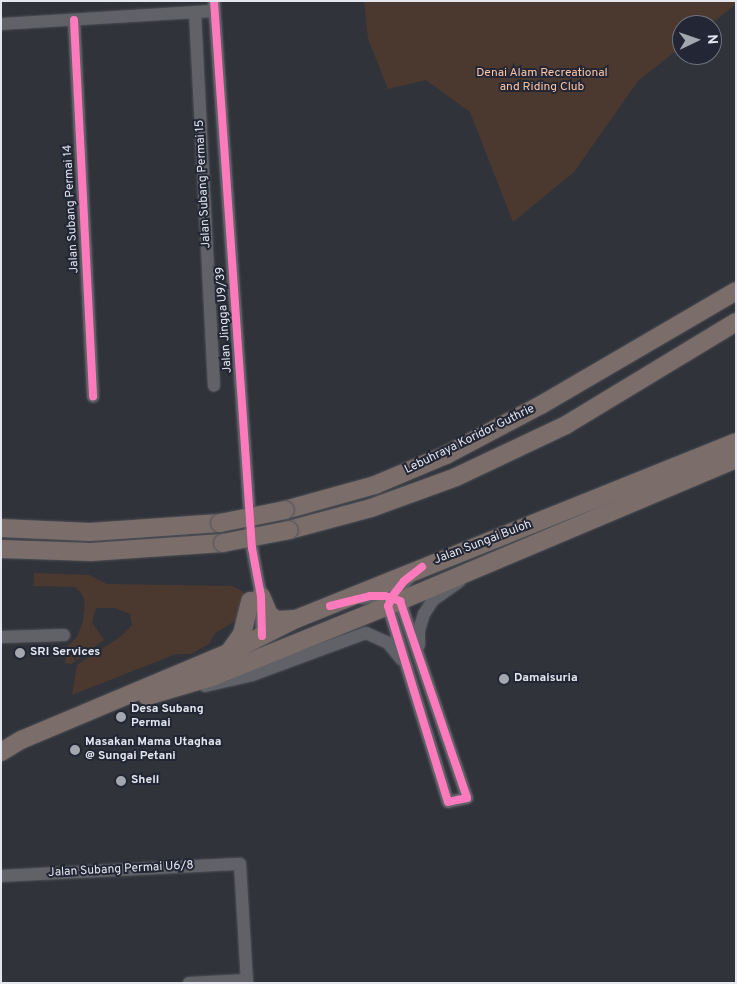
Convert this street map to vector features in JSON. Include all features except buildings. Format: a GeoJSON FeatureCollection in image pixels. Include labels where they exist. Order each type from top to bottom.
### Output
{"type":"FeatureCollection","features":[{"type":"Feature","properties":{"kind":"highway","name":"Lebuhraya Koridor Guthrie"},"geometry":{"type":"LineString","coordinates":[[1,528],[90,532],[220,523],[285,510],[375,485],[446,455],[541,405],[736,291]]}},
{"type":"Feature","properties":{"kind":"highway","name":"Lebuhraya Koridor Guthrie"},"geometry":{"type":"LineString","coordinates":[[1,549],[91,552],[223,543],[289,530],[371,508],[456,477],[566,425],[736,322]]}},
{"type":"Feature","properties":{"kind":"highway","name":"Jalan Sungai Buloh"},"geometry":{"type":"LineString","coordinates":[[1,744],[20,740],[68,721],[228,653],[296,619],[736,442]]}},
{"type":"Feature","properties":{"kind":"highway","name":"Jalan Sungai Buloh"},"geometry":{"type":"LineString","coordinates":[[68,721],[212,677],[736,459]]}},
{"type":"Feature","properties":{"kind":"highway"},"geometry":{"type":"LineString","coordinates":[[255,598],[269,615],[277,620],[296,619]]}},
{"type":"Feature","properties":{"kind":"highway"},"geometry":{"type":"LineString","coordinates":[[228,653],[242,634],[255,598]]}},
{"type":"Feature","properties":{"kind":"highway"},"geometry":{"type":"LineString","coordinates":[[212,677],[248,655],[259,639],[282,649]]}},
{"type":"Feature","properties":{"kind":"highway","name":"Jalan Sungai Buloh"},"geometry":{"type":"LineString","coordinates":[[1,752],[20,740]]}},
{"type":"Feature","properties":{"kind":"street"},"geometry":{"type":"LineString","coordinates":[[1,24],[195,12],[215,6]]}},
{"type":"Feature","properties":{"kind":"street","name":"Jalan Jingga U9/39"},"geometry":{"type":"LineString","coordinates":[[215,6],[259,639]]}},
{"type":"Feature","properties":{"kind":"street","name":"Jalan Subang Permai 15"},"geometry":{"type":"LineString","coordinates":[[195,12],[214,386]]}},
{"type":"Feature","properties":{"kind":"street","name":"Jalan Subang Permai 14"},"geometry":{"type":"LineString","coordinates":[[74,20],[93,397]]}},
{"type":"Feature","properties":{"kind":"street"},"geometry":{"type":"LineString","coordinates":[[420,661],[419,630],[424,614],[433,600],[509,554]]}},
{"type":"Feature","properties":{"kind":"street"},"geometry":{"type":"LineString","coordinates":[[393,602],[420,661],[467,798],[448,802],[406,665],[393,602],[404,581],[422,567]]}},
{"type":"Feature","properties":{"kind":"street"},"geometry":{"type":"LineString","coordinates":[[330,606],[370,596],[393,602]]}},
{"type":"Feature","properties":{"kind":"street"},"geometry":{"type":"LineString","coordinates":[[154,694],[252,675],[366,633],[388,643],[406,665]]}},
{"type":"Feature","properties":{"kind":"street"},"geometry":{"type":"LineString","coordinates":[[1,637],[64,635]]}},
{"type":"Feature","properties":{"kind":"street","name":"Jalan Subang Permai U6/8"},"geometry":{"type":"LineString","coordinates":[[1,876],[242,864],[247,981]]}},
{"type":"Feature","properties":{"kind":"street"},"geometry":{"type":"LineString","coordinates":[[189,983],[247,981]]}},
{"type":"Feature","properties":{"kind":"green space","name":"Denai Alam Recreational and Riding Club"},"geometry":{"type":"Polygon","coordinates":[[[364,1],[736,1],[736,4],[722,15],[672,15],[672,54],[638,81],[574,172],[513,222],[470,112],[426,80],[388,89],[368,39],[364,1]]]}},
{"type":"Feature","properties":{"kind":"green space"},"geometry":{"type":"Polygon","coordinates":[[[34,573],[89,575],[107,584],[232,586],[244,592],[245,607],[242,617],[215,633],[209,644],[191,654],[176,654],[72,695],[77,665],[120,637],[132,625],[130,614],[115,608],[96,608],[92,622],[104,640],[71,664],[65,663],[67,646],[77,637],[83,621],[85,603],[82,594],[75,587],[33,586],[34,573]]]}},
{"type":"Feature","properties":{"kind":"cycle path"},"geometry":{"type":"LineString","coordinates":[[214,1],[252,548],[261,596],[262,636]]}},
{"type":"Feature","properties":{"kind":"cycle path"},"geometry":{"type":"LineString","coordinates":[[74,20],[93,397]]}},
{"type":"Feature","properties":{"kind":"cycle path"},"geometry":{"type":"LineString","coordinates":[[330,606],[370,596],[385,596],[392,598],[400,601],[467,798],[448,802],[388,606],[394,594],[404,581],[422,567]]}},
{"type":"Feature","properties":{"kind":"place","name":"SRI Services"},"geometry":{"type":"Point","coordinates":[20,653]}},
{"type":"Feature","properties":{"kind":"place","name":"Damaisuria"},"geometry":{"type":"Point","coordinates":[504,679]}},
{"type":"Feature","properties":{"kind":"place","name":"Desa Subang Permai"},"geometry":{"type":"Point","coordinates":[121,717]}},
{"type":"Feature","properties":{"kind":"place","name":"Masakan Mama Utaghaa @ Sungai Petani"},"geometry":{"type":"Point","coordinates":[75,750]}},
{"type":"Feature","properties":{"kind":"place","name":"Shell"},"geometry":{"type":"Point","coordinates":[121,781]}}]}
